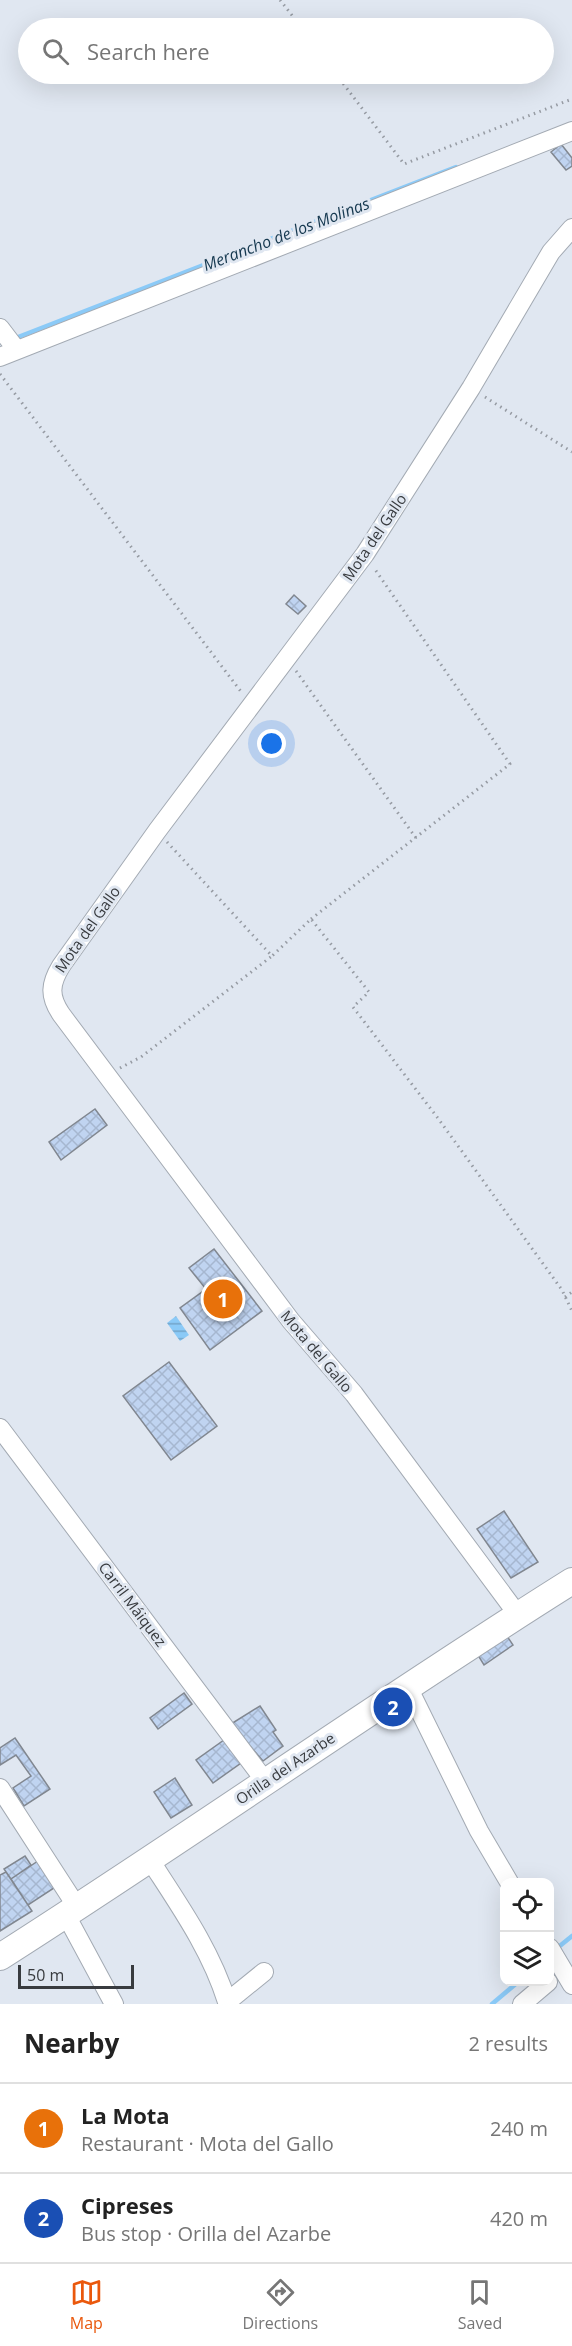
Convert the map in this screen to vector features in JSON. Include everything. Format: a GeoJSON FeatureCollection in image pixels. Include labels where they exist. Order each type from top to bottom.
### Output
{"type":"FeatureCollection","features":[{"type":"Feature","properties":{"kind":"main road","name":"Orilla del Azarbe"},"geometry":{"type":"LineString","coordinates":[[0,1957],[150,1860],[265,1780],[572,1581]]}},
{"type":"Feature","properties":{"kind":"street"},"geometry":{"type":"LineString","coordinates":[[7,343],[572,131]]}},
{"type":"Feature","properties":{"kind":"street","name":"Mota del Gallo"},"geometry":{"type":"LineString","coordinates":[[518,1615],[354,1394],[291,1321],[53,1002],[52,980],[157,831],[365,554],[471,388],[551,252],[572,228]]}},
{"type":"Feature","properties":{"kind":"street","name":"Carril Máiquez"},"geometry":{"type":"LineString","coordinates":[[0,1428],[265,1780]]}},
{"type":"Feature","properties":{"kind":"street"},"geometry":{"type":"LineString","coordinates":[[408,1687],[479,1831],[507,1878]]}},
{"type":"Feature","properties":{"kind":"street"},"geometry":{"type":"LineString","coordinates":[[0,1788],[72,1911],[114,2004]]}},
{"type":"Feature","properties":{"kind":"street"},"geometry":{"type":"LineString","coordinates":[[150,1860],[200,1940],[227,2002],[264,1972]]}},
{"type":"Feature","properties":{"kind":"street"},"geometry":{"type":"LineString","coordinates":[[522,2004],[561,1975],[554,1959]]}},
{"type":"Feature","properties":{"kind":"path"},"geometry":{"type":"LineString","coordinates":[[280,0],[294,18]]}},
{"type":"Feature","properties":{"kind":"path"},"geometry":{"type":"LineString","coordinates":[[344,84],[404,164],[572,99]]}},
{"type":"Feature","properties":{"kind":"path"},"geometry":{"type":"LineString","coordinates":[[0,374],[241,692],[253,701]]}},
{"type":"Feature","properties":{"kind":"path"},"geometry":{"type":"LineString","coordinates":[[471,388],[572,452]]}},
{"type":"Feature","properties":{"kind":"path"},"geometry":{"type":"LineString","coordinates":[[107,1074],[141,1058],[272,956],[311,919],[510,764],[397,605],[365,554]]}},
{"type":"Feature","properties":{"kind":"path"},"geometry":{"type":"LineString","coordinates":[[287,659],[416,838]]}},
{"type":"Feature","properties":{"kind":"path"},"geometry":{"type":"LineString","coordinates":[[157,831],[272,956]]}},
{"type":"Feature","properties":{"kind":"path"},"geometry":{"type":"LineString","coordinates":[[311,919],[369,992],[353,1007],[440,1121],[565,1297],[572,1311]]}},
{"type":"Feature","properties":{"kind":"path"},"geometry":{"type":"LineString","coordinates":[[565,1297],[572,1292]]}},
{"type":"Feature","properties":{"kind":"water"},"geometry":{"type":"Polygon","coordinates":[[[176,1316],[189,1335],[180,1341],[167,1323],[176,1316]]]}},
{"type":"Feature","properties":{"kind":"building"},"geometry":{"type":"Polygon","coordinates":[[[561,144],[572,158],[572,166],[566,170],[551,152],[561,144]]]}},
{"type":"Feature","properties":{"kind":"building"},"geometry":{"type":"Polygon","coordinates":[[[294,595],[306,606],[298,614],[286,604],[294,595]]]}},
{"type":"Feature","properties":{"kind":"building"},"geometry":{"type":"Polygon","coordinates":[[[95,1109],[107,1125],[61,1160],[49,1142],[95,1109]]]}},
{"type":"Feature","properties":{"kind":"building"},"geometry":{"type":"Polygon","coordinates":[[[214,1249],[262,1311],[210,1350],[180,1308],[206,1289],[189,1268],[214,1249]]]}},
{"type":"Feature","properties":{"kind":"building"},"geometry":{"type":"Polygon","coordinates":[[[169,1362],[217,1426],[171,1460],[123,1396],[169,1362]]]}},
{"type":"Feature","properties":{"kind":"building"},"geometry":{"type":"Polygon","coordinates":[[[504,1511],[538,1562],[511,1578],[477,1529],[504,1511]]]}},
{"type":"Feature","properties":{"kind":"building"},"geometry":{"type":"Polygon","coordinates":[[[505,1633],[513,1645],[484,1665],[476,1652],[505,1633]]]}},
{"type":"Feature","properties":{"kind":"building"},"geometry":{"type":"Polygon","coordinates":[[[184,1693],[192,1704],[158,1729],[150,1718],[184,1693]]]}},
{"type":"Feature","properties":{"kind":"building"},"geometry":{"type":"Polygon","coordinates":[[[260,1706],[276,1730],[273,1732],[283,1746],[263,1761],[231,1724],[260,1706]]]}},
{"type":"Feature","properties":{"kind":"building"},"geometry":{"type":"Polygon","coordinates":[[[15,1738],[50,1789],[24,1806],[13,1788],[31,1776],[16,1755],[0,1765],[0,1748],[15,1738]]]}},
{"type":"Feature","properties":{"kind":"building"},"geometry":{"type":"Polygon","coordinates":[[[224,1740],[241,1763],[213,1783],[196,1760],[224,1740]]]}},
{"type":"Feature","properties":{"kind":"building"},"geometry":{"type":"Polygon","coordinates":[[[175,1778],[192,1805],[171,1818],[154,1792],[175,1778]]]}},
{"type":"Feature","properties":{"kind":"building"},"geometry":{"type":"Polygon","coordinates":[[[25,1856],[31,1865],[11,1879],[4,1869],[25,1856]]]}},
{"type":"Feature","properties":{"kind":"building"},"geometry":{"type":"Polygon","coordinates":[[[41,1859],[57,1886],[28,1905],[11,1879],[41,1859]]]}},
{"type":"Feature","properties":{"kind":"building"},"geometry":{"type":"Polygon","coordinates":[[[6,1872],[32,1911],[0,1931],[0,1875],[6,1872]]]}},
{"type":"Feature","properties":{"kind":"waterway","name":"Merancho de los Molinas"},"geometry":{"type":"LineString","coordinates":[[13,339],[456,167]]}},
{"type":"Feature","properties":{"kind":"waterway"},"geometry":{"type":"LineString","coordinates":[[556,1949],[572,1936]]}},
{"type":"Feature","properties":{"kind":"waterway"},"geometry":{"type":"LineString","coordinates":[[492,2004],[513,1986]]}},
{"type":"Feature","properties":{"kind":"place","name":"La Mota"},"geometry":{"type":"Point","coordinates":[223,1299]}},
{"type":"Feature","properties":{"kind":"place","name":"Cipreses"},"geometry":{"type":"Point","coordinates":[393,1707]}}]}
